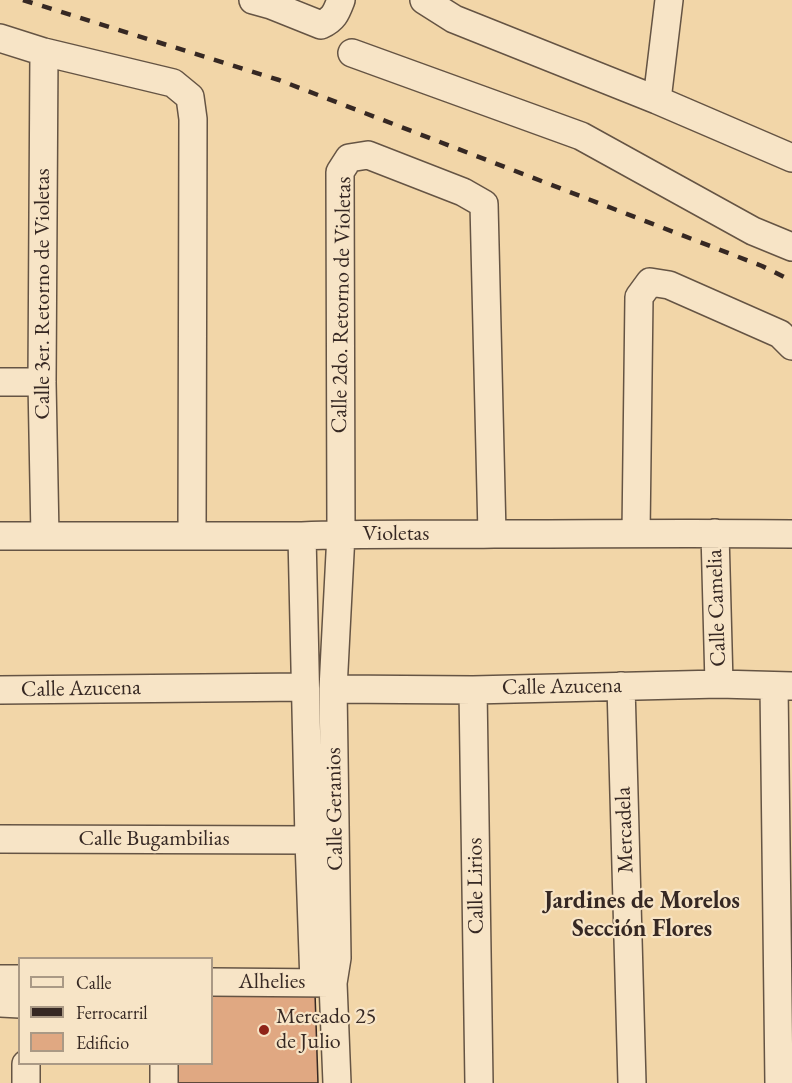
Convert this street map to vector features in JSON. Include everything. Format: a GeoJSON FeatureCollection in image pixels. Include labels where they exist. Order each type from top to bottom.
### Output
{"type":"FeatureCollection","features":[{"type":"Feature","properties":{"kind":"street"},"geometry":{"type":"LineString","coordinates":[[266,2],[321,25],[330,21],[337,12],[341,0]]}},
{"type":"Feature","properties":{"kind":"street"},"geometry":{"type":"LineString","coordinates":[[424,0],[454,19],[657,100],[792,158]]}},
{"type":"Feature","properties":{"kind":"street"},"geometry":{"type":"LineString","coordinates":[[657,100],[669,0]]}},
{"type":"Feature","properties":{"kind":"street"},"geometry":{"type":"LineString","coordinates":[[0,38],[44,52],[173,83],[189,97],[193,119],[192,536]]}},
{"type":"Feature","properties":{"kind":"street","name":"Calle 3er. Retorno de Violetas"},"geometry":{"type":"LineString","coordinates":[[44,52],[42,382],[45,536]]}},
{"type":"Feature","properties":{"kind":"street"},"geometry":{"type":"LineString","coordinates":[[352,52],[581,136],[753,231],[792,247]]}},
{"type":"Feature","properties":{"kind":"street","name":"Calle 2do. Retorno de Violetas"},"geometry":{"type":"LineString","coordinates":[[341,534],[340,172],[349,158],[368,156],[463,192],[484,204],[492,534]]}},
{"type":"Feature","properties":{"kind":"street"},"geometry":{"type":"LineString","coordinates":[[636,533],[639,297],[650,282],[669,285],[780,334],[792,346]]}},
{"type":"Feature","properties":{"kind":"street"},"geometry":{"type":"LineString","coordinates":[[0,382],[42,382]]}},
{"type":"Feature","properties":{"kind":"street","name":"Calle Camelia"},"geometry":{"type":"LineString","coordinates":[[715,533],[719,684]]}},
{"type":"Feature","properties":{"kind":"street","name":"Calle Geranios"},"geometry":{"type":"LineString","coordinates":[[324,983],[337,958],[333,689],[341,534]]}},
{"type":"Feature","properties":{"kind":"street","name":"Violetas"},"geometry":{"type":"LineString","coordinates":[[0,536],[792,534]]}},
{"type":"Feature","properties":{"kind":"street","name":"Calle Geranios"},"geometry":{"type":"LineString","coordinates":[[302,536],[309,840],[337,1083]]}},
{"type":"Feature","properties":{"kind":"street","name":"Calle Azucena"},"geometry":{"type":"LineString","coordinates":[[333,689],[473,690],[719,684],[783,686]]}},
{"type":"Feature","properties":{"kind":"street","name":"Mercadela"},"geometry":{"type":"LineString","coordinates":[[621,686],[632,1083]]}},
{"type":"Feature","properties":{"kind":"street"},"geometry":{"type":"LineString","coordinates":[[779,1083],[783,686]]}},
{"type":"Feature","properties":{"kind":"street","name":"Calle Azucena"},"geometry":{"type":"LineString","coordinates":[[0,690],[305,687]]}},
{"type":"Feature","properties":{"kind":"street","name":"Calle Lirios"},"geometry":{"type":"LineString","coordinates":[[473,690],[479,1083]]}},
{"type":"Feature","properties":{"kind":"street"},"geometry":{"type":"LineString","coordinates":[[307,767],[334,765]]}},
{"type":"Feature","properties":{"kind":"street","name":"Calle Bugambilias"},"geometry":{"type":"LineString","coordinates":[[0,839],[309,840]]}},
{"type":"Feature","properties":{"kind":"street"},"geometry":{"type":"LineString","coordinates":[[0,979],[18,979]]}},
{"type":"Feature","properties":{"kind":"street","name":"Alhelies"},"geometry":{"type":"LineString","coordinates":[[213,982],[324,983]]}},
{"type":"Feature","properties":{"kind":"street"},"geometry":{"type":"LineString","coordinates":[[0,1003],[18,1004]]}},
{"type":"Feature","properties":{"kind":"street"},"geometry":{"type":"LineString","coordinates":[[26,1065],[26,1083]]}},
{"type":"Feature","properties":{"kind":"street"},"geometry":{"type":"LineString","coordinates":[[164,1065],[164,1083]]}},
{"type":"Feature","properties":{"kind":"building","name":"Mercado 25 de Julio"},"geometry":{"type":"Polygon","coordinates":[[[315,993],[318,1083],[174,1083],[173,1065],[213,1065],[213,996],[315,993]]]}},
{"type":"Feature","properties":{"kind":"railway"},"geometry":{"type":"LineString","coordinates":[[23,0],[279,80],[762,266],[792,281]]}},
{"type":"Feature","properties":{"kind":"place","name":"Mercado 25 de Julio"},"geometry":{"type":"Point","coordinates":[264,1030]}},
{"type":"Feature","properties":{"kind":"district","name":"Jardines de Morelos Sección Flores"},"geometry":{"type":"Point","coordinates":[642,915]}}]}
